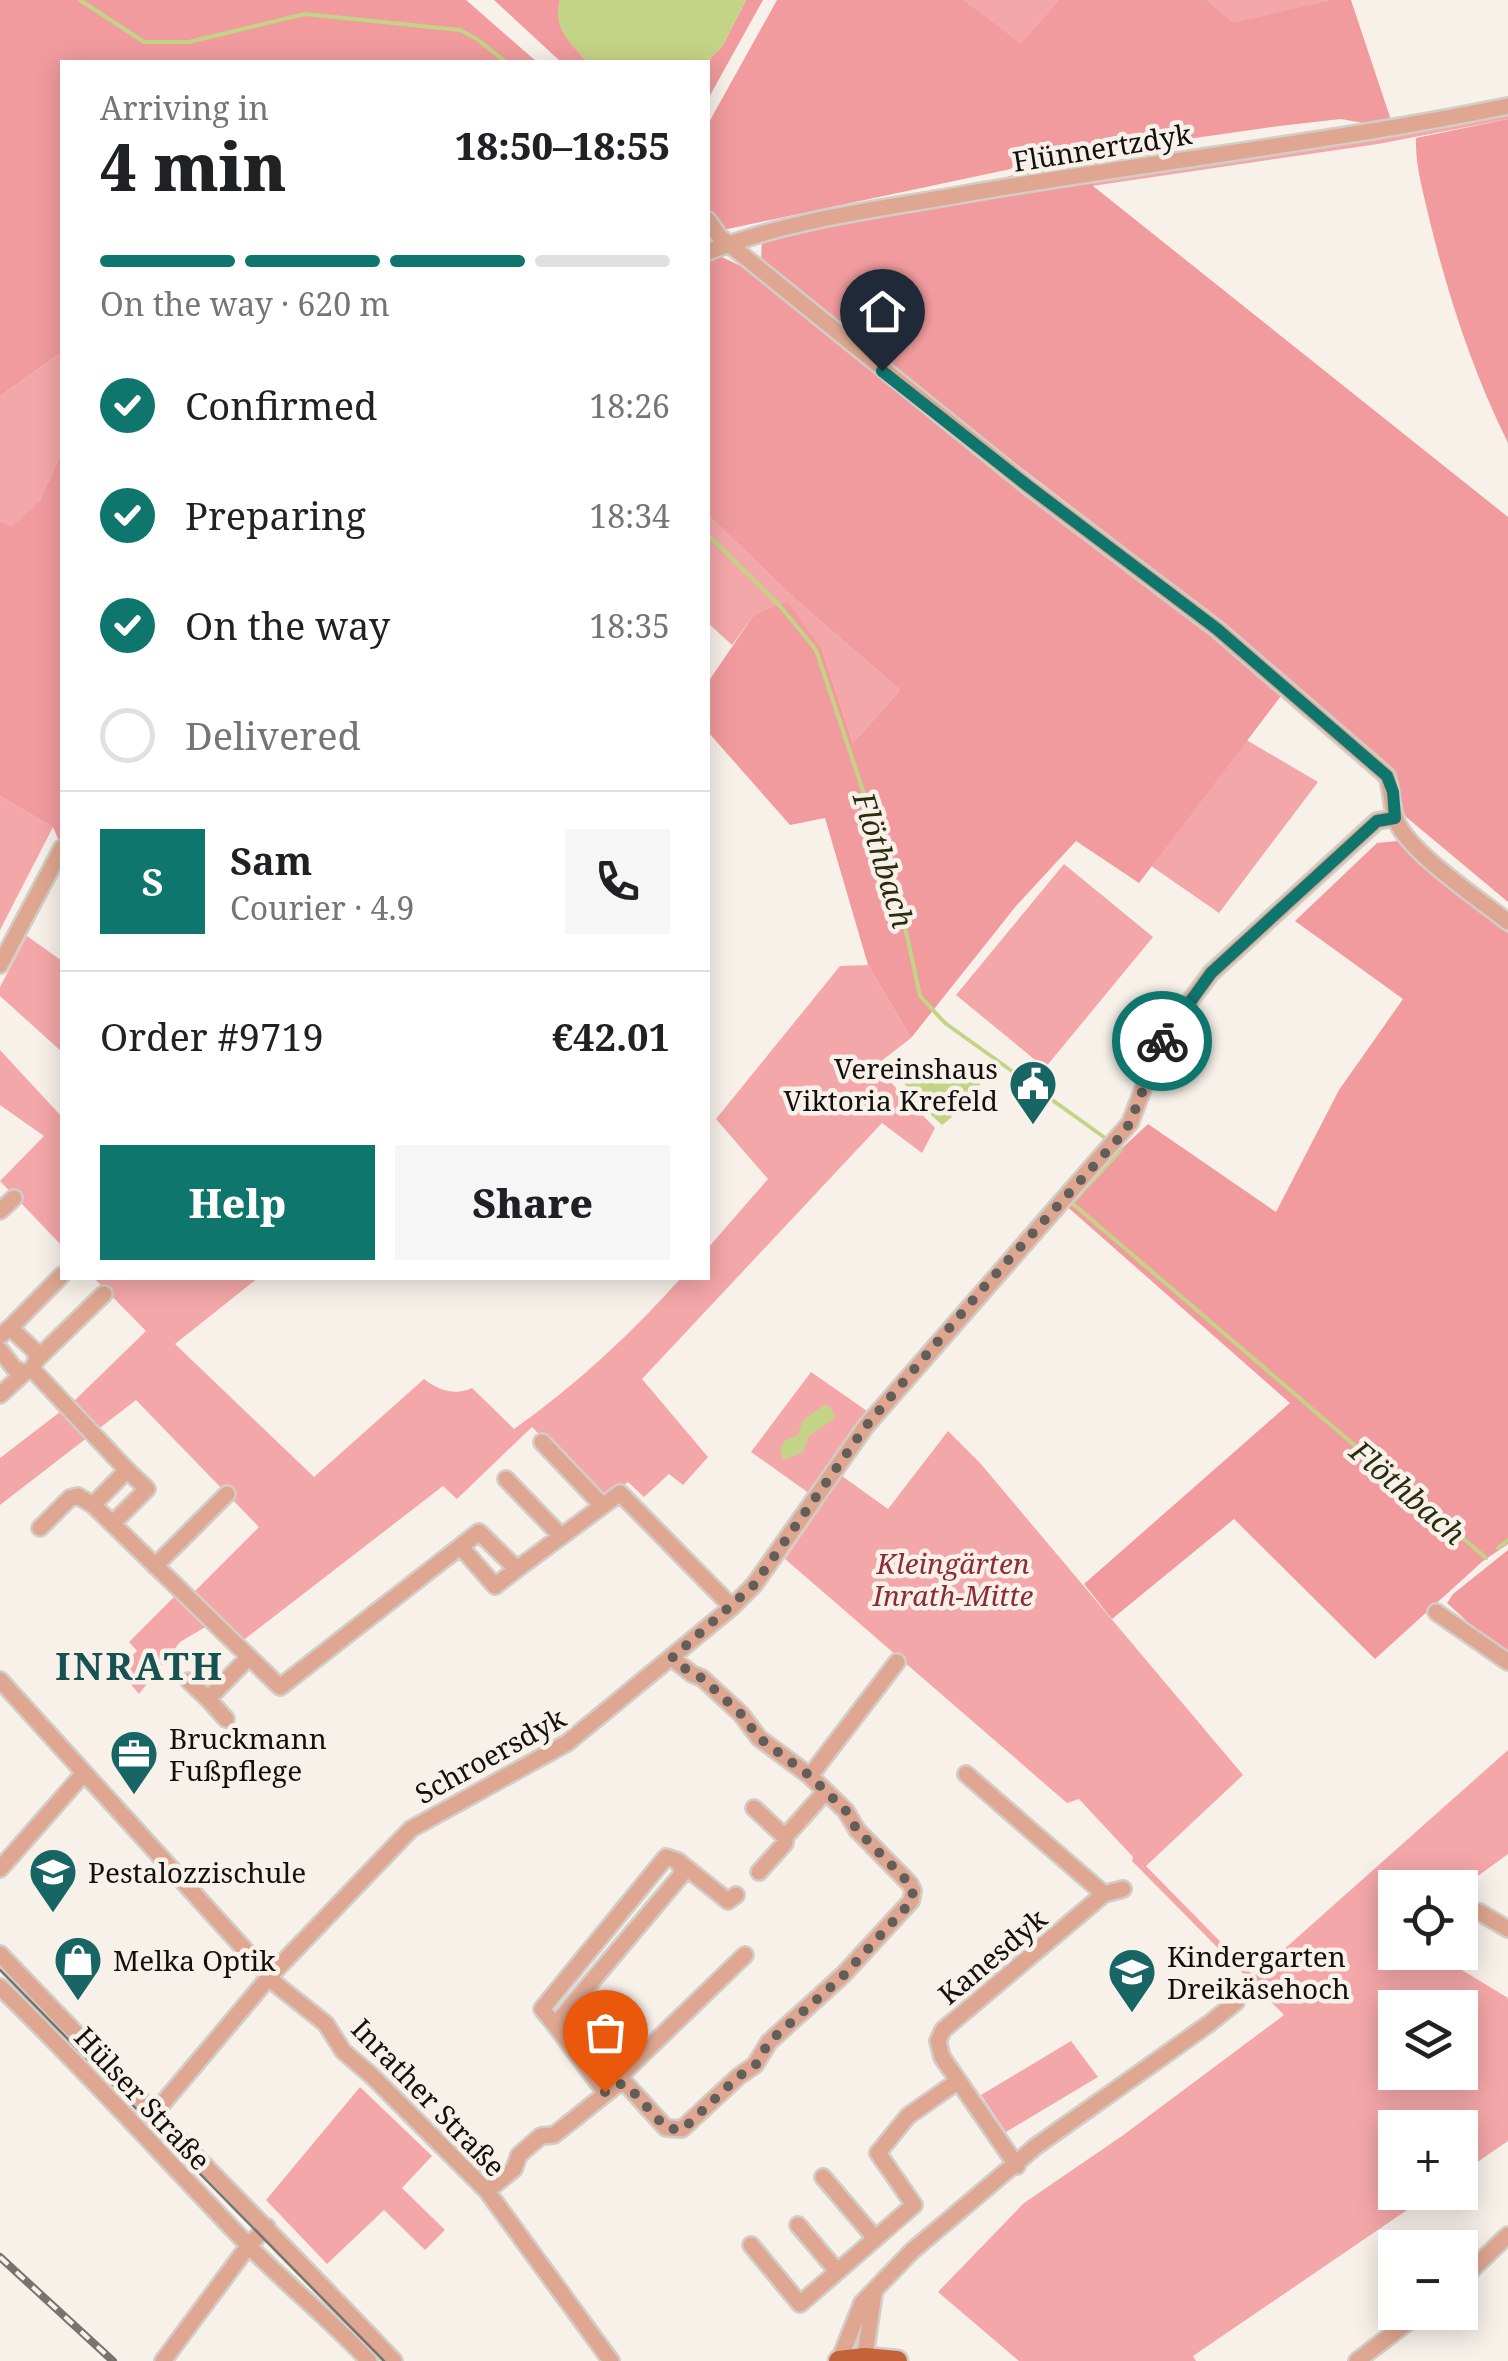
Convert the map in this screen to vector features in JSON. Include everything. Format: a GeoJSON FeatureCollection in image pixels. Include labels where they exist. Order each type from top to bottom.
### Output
{"type":"FeatureCollection","features":[{"type":"Feature","properties":{"kind":"main road"},"geometry":{"type":"LineString","coordinates":[[839,2361],[897,2361]]}},
{"type":"Feature","properties":{"kind":"street","name":"Flünnertzdyk"},"geometry":{"type":"LineString","coordinates":[[710,251],[792,224],[1074,175],[1367,134],[1508,106]]}},
{"type":"Feature","properties":{"kind":"street"},"geometry":{"type":"LineString","coordinates":[[710,222],[728,244],[1028,486],[1232,641],[1387,776],[1395,818],[1407,840],[1508,922]]}},
{"type":"Feature","properties":{"kind":"street","name":"Schroersdyk"},"geometry":{"type":"LineString","coordinates":[[270,1976],[410,1829],[568,1743],[754,1585],[866,1426],[1130,1123],[1162,1040],[1211,973],[1377,821],[1395,818]]}},
{"type":"Feature","properties":{"kind":"street"},"geometry":{"type":"LineString","coordinates":[[0,965],[60,852]]}},
{"type":"Feature","properties":{"kind":"street"},"geometry":{"type":"LineString","coordinates":[[0,1211],[14,1198]]}},
{"type":"Feature","properties":{"kind":"street"},"geometry":{"type":"LineString","coordinates":[[31,1367],[34,1350],[3,1334],[60,1278]]}},
{"type":"Feature","properties":{"kind":"street"},"geometry":{"type":"LineString","coordinates":[[0,1395],[104,1294]]}},
{"type":"Feature","properties":{"kind":"street"},"geometry":{"type":"LineString","coordinates":[[0,1350],[14,1368],[31,1367]]}},
{"type":"Feature","properties":{"kind":"street"},"geometry":{"type":"LineString","coordinates":[[31,1367],[147,1489],[112,1524]]}},
{"type":"Feature","properties":{"kind":"street"},"geometry":{"type":"LineString","coordinates":[[542,1442],[602,1505]]}},
{"type":"Feature","properties":{"kind":"street"},"geometry":{"type":"LineString","coordinates":[[93,1505],[127,1470]]}},
{"type":"Feature","properties":{"kind":"street"},"geometry":{"type":"LineString","coordinates":[[506,1479],[561,1536]]}},
{"type":"Feature","properties":{"kind":"street"},"geometry":{"type":"LineString","coordinates":[[461,1548],[495,1586],[620,1493],[732,1607]]}},
{"type":"Feature","properties":{"kind":"street"},"geometry":{"type":"LineString","coordinates":[[155,1566],[227,1494]]}},
{"type":"Feature","properties":{"kind":"street"},"geometry":{"type":"LineString","coordinates":[[40,1528],[70,1498],[78,1496],[93,1505],[280,1687],[478,1532],[516,1569]]}},
{"type":"Feature","properties":{"kind":"street"},"geometry":{"type":"LineString","coordinates":[[1436,1612],[1508,1662]]}},
{"type":"Feature","properties":{"kind":"street"},"geometry":{"type":"LineString","coordinates":[[208,1699],[248,1658]]}},
{"type":"Feature","properties":{"kind":"street"},"geometry":{"type":"LineString","coordinates":[[612,2088],[627,2085],[666,2128],[682,2130],[739,2076],[755,2066],[769,2042],[843,1976],[906,1910],[913,1891],[869,1844],[846,1811],[810,1776],[759,1738],[741,1714],[702,1678],[672,1658]]}},
{"type":"Feature","properties":{"kind":"street"},"geometry":{"type":"LineString","coordinates":[[810,1776],[896,1662]]}},
{"type":"Feature","properties":{"kind":"street","name":"Inrather Straße"},"geometry":{"type":"LineString","coordinates":[[0,1680],[270,1976],[326,2024],[342,2052],[386,2090],[487,2191],[611,2361]]}},
{"type":"Feature","properties":{"kind":"street"},"geometry":{"type":"LineString","coordinates":[[189,1681],[226,1719]]}},
{"type":"Feature","properties":{"kind":"street"},"geometry":{"type":"LineString","coordinates":[[0,1870],[84,1773]]}},
{"type":"Feature","properties":{"kind":"street"},"geometry":{"type":"LineString","coordinates":[[966,1774],[1104,1894]]}},
{"type":"Feature","properties":{"kind":"street"},"geometry":{"type":"LineString","coordinates":[[784,1837],[826,1792]]}},
{"type":"Feature","properties":{"kind":"street"},"geometry":{"type":"LineString","coordinates":[[754,1808],[784,1837],[785,1843],[758,1872]]}},
{"type":"Feature","properties":{"kind":"street"},"geometry":{"type":"LineString","coordinates":[[612,2088],[542,2009],[666,1858],[678,1862],[728,1902],[736,1895]]}},
{"type":"Feature","properties":{"kind":"street"},"geometry":{"type":"LineString","coordinates":[[555,2025],[683,1872],[678,1862]]}},
{"type":"Feature","properties":{"kind":"street","name":"Kanesdyk"},"geometry":{"type":"LineString","coordinates":[[1017,2166],[942,2057],[938,2041],[943,2030],[1104,1894],[1123,1888]]}},
{"type":"Feature","properties":{"kind":"street"},"geometry":{"type":"LineString","coordinates":[[1479,1912],[1508,1930]]}},
{"type":"Feature","properties":{"kind":"street"},"geometry":{"type":"LineString","coordinates":[[601,1934],[620,1949]]}},
{"type":"Feature","properties":{"kind":"street","name":"Hülser Straße"},"geometry":{"type":"LineString","coordinates":[[0,1954],[394,2361]]}},
{"type":"Feature","properties":{"kind":"street"},"geometry":{"type":"LineString","coordinates":[[487,2191],[514,2169],[519,2154],[541,2136],[554,2135],[612,2088],[745,1956]]}},
{"type":"Feature","properties":{"kind":"street","name":"Hülser Straße"},"geometry":{"type":"LineString","coordinates":[[153,2114],[270,1976]]}},
{"type":"Feature","properties":{"kind":"street","name":"Hülser Straße"},"geometry":{"type":"LineString","coordinates":[[0,1987],[90,2075],[249,2245],[369,2361]]}},
{"type":"Feature","properties":{"kind":"street"},"geometry":{"type":"LineString","coordinates":[[839,2361],[862,2303],[912,2251],[1035,2147],[1236,2002]]}},
{"type":"Feature","properties":{"kind":"street"},"geometry":{"type":"LineString","coordinates":[[750,2245],[800,2304],[914,2205],[878,2153],[908,2116],[958,2081]]}},
{"type":"Feature","properties":{"kind":"street"},"geometry":{"type":"LineString","coordinates":[[823,2177],[874,2237]]}},
{"type":"Feature","properties":{"kind":"street"},"geometry":{"type":"LineString","coordinates":[[798,2225],[837,2271]]}},
{"type":"Feature","properties":{"kind":"street"},"geometry":{"type":"LineString","coordinates":[[162,2361],[249,2245],[268,2227]]}},
{"type":"Feature","properties":{"kind":"street"},"geometry":{"type":"LineString","coordinates":[[1478,2264],[1508,2235]]}},
{"type":"Feature","properties":{"kind":"street"},"geometry":{"type":"LineString","coordinates":[[864,2360],[875,2290]]}},
{"type":"Feature","properties":{"kind":"street"},"geometry":{"type":"LineString","coordinates":[[1356,2361],[1397,2330]]}},
{"type":"Feature","properties":{"kind":"green space"},"geometry":{"type":"Polygon","coordinates":[[[964,0],[1059,0],[1021,45],[964,0]]]}},
{"type":"Feature","properties":{"kind":"green space"},"geometry":{"type":"Polygon","coordinates":[[[1207,0],[1329,0],[1233,24],[1207,0]]]}},
{"type":"Feature","properties":{"kind":"green space"},"geometry":{"type":"Polygon","coordinates":[[[1508,114],[1508,119],[1378,144],[1092,186],[1094,179],[1378,140],[1508,114]]]}},
{"type":"Feature","properties":{"kind":"green space"},"geometry":{"type":"Polygon","coordinates":[[[60,353],[60,455],[40,500],[12,528],[0,521],[0,396],[60,353]]]}},
{"type":"Feature","properties":{"kind":"green space"},"geometry":{"type":"Polygon","coordinates":[[[710,517],[794,598],[900,690],[853,743],[822,649],[753,616],[732,645],[710,625],[710,517]]]}},
{"type":"Feature","properties":{"kind":"green space"},"geometry":{"type":"Polygon","coordinates":[[[1238,735],[1318,782],[1219,913],[1144,861],[1238,735]]]}},
{"type":"Feature","properties":{"kind":"green space"},"geometry":{"type":"Polygon","coordinates":[[[0,796],[53,827],[0,930],[0,796]]]}},
{"type":"Feature","properties":{"kind":"green space"},"geometry":{"type":"Polygon","coordinates":[[[1064,864],[1153,937],[1045,1068],[956,995],[1064,864]]]}},
{"type":"Feature","properties":{"kind":"green space"},"geometry":{"type":"Polygon","coordinates":[[[27,936],[60,960],[60,1050],[0,996],[0,987],[27,936]]]}},
{"type":"Feature","properties":{"kind":"green space"},"geometry":{"type":"Polygon","coordinates":[[[868,965],[911,1038],[875,1066],[935,1128],[922,1153],[882,1123],[642,1379],[708,1457],[683,1485],[669,1474],[644,1497],[628,1482],[604,1500],[532,1427],[457,1499],[443,1486],[241,1642],[207,1626],[180,1642],[139,1694],[118,1669],[137,1651],[129,1642],[175,1596],[193,1593],[259,1527],[136,1400],[0,1505],[0,1458],[73,1402],[146,1331],[96,1280],[255,1280],[175,1344],[314,1477],[424,1379],[447,1391],[472,1388],[514,1429],[602,1358],[679,1280],[710,1280],[710,1246],[768,1179],[716,1119],[840,966],[868,965]]]}},
{"type":"Feature","properties":{"kind":"green space"},"geometry":{"type":"Polygon","coordinates":[[[0,1050],[60,1115],[60,1244],[0,1181],[44,1136],[0,1105],[0,1050]]]}},
{"type":"Feature","properties":{"kind":"green space"},"geometry":{"type":"Polygon","coordinates":[[[811,1372],[867,1411],[813,1496],[751,1452],[811,1372]]]}},
{"type":"Feature","properties":{"kind":"green space","name":"Kleingärten Inrath-Mitte"},"geometry":{"type":"Polygon","coordinates":[[[948,1431],[980,1463],[1243,1775],[1146,1866],[1254,1976],[1508,1750],[1508,1854],[1478,1876],[1478,1870],[1378,1870],[1378,1970],[1462,1970],[1508,1998],[1508,2141],[1478,2162],[1478,2110],[1378,2110],[1378,2210],[1407,2210],[1193,2356],[1196,2361],[1019,2361],[938,2292],[1024,2203],[1122,2136],[1284,2015],[1132,1861],[1133,1857],[1079,1799],[1067,1803],[785,1559],[842,1476],[888,1509],[948,1431]]]}},
{"type":"Feature","properties":{"kind":"green space"},"geometry":{"type":"Polygon","coordinates":[[[1071,2041],[1098,2077],[1006,2132],[981,2095],[1071,2041]]]}},
{"type":"Feature","properties":{"kind":"green space"},"geometry":{"type":"Polygon","coordinates":[[[360,2087],[432,2156],[402,2188],[445,2230],[425,2250],[384,2210],[327,2264],[266,2200],[360,2087]]]}},
{"type":"Feature","properties":{"kind":"shaded area"},"geometry":{"type":"Polygon","coordinates":[[[0,0],[466,0],[535,60],[60,60],[60,353],[0,396],[0,0]]]}},
{"type":"Feature","properties":{"kind":"shaded area"},"geometry":{"type":"Polygon","coordinates":[[[494,0],[560,0],[561,26],[586,60],[559,60],[494,0]]]}},
{"type":"Feature","properties":{"kind":"shaded area"},"geometry":{"type":"Polygon","coordinates":[[[560,0],[746,0],[723,45],[709,60],[586,60],[561,27],[560,0]]]}},
{"type":"Feature","properties":{"kind":"shaded area"},"geometry":{"type":"Polygon","coordinates":[[[746,0],[763,0],[710,95],[709,60],[723,45],[746,0]]]}},
{"type":"Feature","properties":{"kind":"shaded area"},"geometry":{"type":"Polygon","coordinates":[[[777,0],[964,0],[1021,44],[1059,0],[1207,0],[1233,23],[1329,0],[1351,0],[1391,120],[1369,124],[1341,119],[1082,154],[1094,179],[1093,186],[1508,517],[1508,902],[1405,816],[1386,763],[1122,545],[865,348],[761,262],[762,237],[912,208],[1068,157],[723,230],[710,214],[710,120],[777,0]]]}},
{"type":"Feature","properties":{"kind":"shaded area"},"geometry":{"type":"Polygon","coordinates":[[[1508,119],[1508,443],[1473,362],[1445,279],[1420,180],[1416,138],[1508,119]]]}},
{"type":"Feature","properties":{"kind":"shaded area"},"geometry":{"type":"Polygon","coordinates":[[[715,254],[754,272],[1284,692],[1139,883],[1076,841],[1016,906],[911,1038],[868,965],[825,818],[790,825],[710,734],[710,679],[753,616],[787,601],[822,649],[853,743],[900,690],[794,598],[710,517],[710,257],[715,254]]]}},
{"type":"Feature","properties":{"kind":"shaded area"},"geometry":{"type":"Polygon","coordinates":[[[60,455],[59,841],[53,827],[0,796],[0,521],[12,527],[40,500],[60,455]]]}},
{"type":"Feature","properties":{"kind":"shaded area"},"geometry":{"type":"Polygon","coordinates":[[[1397,841],[1508,933],[1508,1544],[1483,1561],[1375,1659],[1234,1519],[1112,1619],[1084,1584],[1290,1403],[1063,1203],[1148,1124],[1276,1212],[1339,1090],[1403,999],[1295,921],[1377,843],[1397,841]]]}},
{"type":"Feature","properties":{"kind":"shaded area"},"geometry":{"type":"Polygon","coordinates":[[[939,1060],[940,1066],[932,1073],[934,1081],[943,1082],[949,1067],[958,1064],[981,1083],[962,1109],[955,1107],[951,1118],[942,1125],[919,1104],[898,1075],[912,1074],[920,1066],[939,1060]]]}},
{"type":"Feature","properties":{"kind":"shaded area"},"geometry":{"type":"Polygon","coordinates":[[[824,1405],[831,1407],[835,1418],[808,1437],[803,1452],[783,1460],[780,1450],[785,1440],[798,1435],[803,1420],[824,1405]]]}},
{"type":"Feature","properties":{"kind":"shaded area"},"geometry":{"type":"Polygon","coordinates":[[[1508,1550],[1508,1659],[1447,1603],[1508,1550]]]}},
{"type":"Feature","properties":{"kind":"waterway","name":"Flöthbach"},"geometry":{"type":"LineString","coordinates":[[80,0],[144,42],[189,42],[305,14],[460,30],[503,60]]}},
{"type":"Feature","properties":{"kind":"waterway","name":"Flöthbach"},"geometry":{"type":"LineString","coordinates":[[710,537],[780,606],[816,650],[899,899],[920,996],[945,1023],[1108,1140]]}},
{"type":"Feature","properties":{"kind":"waterway","name":"Flöthbach"},"geometry":{"type":"LineString","coordinates":[[1116,1146],[1121,1150],[1072,1203],[1486,1558]]}},
{"type":"Feature","properties":{"kind":"waterway","name":"Flöthbach"},"geometry":{"type":"LineString","coordinates":[[1498,1548],[1508,1540]]}},
{"type":"Feature","properties":{"kind":"tram line"},"geometry":{"type":"LineString","coordinates":[[0,1970],[384,2361]]}},
{"type":"Feature","properties":{"kind":"railway"},"geometry":{"type":"LineString","coordinates":[[0,2257],[113,2361]]}},
{"type":"Feature","properties":{"kind":"way so far"},"geometry":{"type":"LineString","coordinates":[[605,2092],[618,2084],[627,2085],[666,2128],[682,2130],[739,2076],[755,2066],[769,2042],[843,1976],[911,1902],[910,1884],[869,1844],[846,1811],[810,1776],[759,1738],[741,1714],[702,1678],[672,1658],[754,1585],[866,1426],[1119,1138],[1130,1123],[1162,1041]]}},
{"type":"Feature","properties":{"kind":"place","name":"Vereinshaus Viktoria Krefeld"},"geometry":{"type":"Point","coordinates":[1033,1126]}},
{"type":"Feature","properties":{"kind":"place","name":"Bruckmann Fußpflege"},"geometry":{"type":"Point","coordinates":[134,1796]}},
{"type":"Feature","properties":{"kind":"place","name":"Pestalozzischule"},"geometry":{"type":"Point","coordinates":[53,1914]}},
{"type":"Feature","properties":{"kind":"place","name":"Melka Optik"},"geometry":{"type":"Point","coordinates":[78,2002]}},
{"type":"Feature","properties":{"kind":"place","name":"Kindergarten Dreikäsehoch"},"geometry":{"type":"Point","coordinates":[1132,2014]}},
{"type":"Feature","properties":{"kind":"district","name":"INRATH"},"geometry":{"type":"Point","coordinates":[140,1665]}},
{"type":"Feature","properties":{"kind":"route"},"geometry":{"type":"LineString","coordinates":[[882,371],[1217,629],[1387,776],[1395,818],[1377,821],[1211,973],[1162,1041]]}}]}
